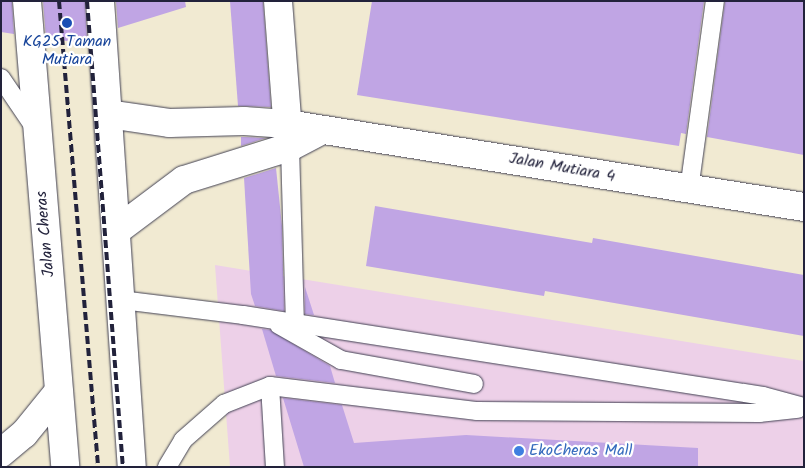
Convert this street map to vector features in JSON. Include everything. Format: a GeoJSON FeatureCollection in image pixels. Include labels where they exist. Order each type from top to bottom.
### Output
{"type":"FeatureCollection","features":[{"type":"Feature","properties":{"kind":"main road","name":"Jalan Cheras"},"geometry":{"type":"LineString","coordinates":[[27,1],[65,467]]}},
{"type":"Feature","properties":{"kind":"main road"},"geometry":{"type":"LineString","coordinates":[[100,1],[132,467]]}},
{"type":"Feature","properties":{"kind":"main road"},"geometry":{"type":"LineString","coordinates":[[278,1],[288,136]]}},
{"type":"Feature","properties":{"kind":"main road","name":"Jalan Mutiara 4"},"geometry":{"type":"LineString","coordinates":[[108,114],[170,123],[244,120],[288,136]]}},
{"type":"Feature","properties":{"kind":"main road","name":"Jalan Mutiara 4"},"geometry":{"type":"LineString","coordinates":[[116,231],[184,180],[288,136],[320,131],[804,207]]}},
{"type":"Feature","properties":{"kind":"main road"},"geometry":{"type":"LineString","coordinates":[[1,453],[24,434],[59,391]]}},
{"type":"Feature","properties":{"kind":"lane"},"geometry":{"type":"LineString","coordinates":[[689,190],[715,1]]}},
{"type":"Feature","properties":{"kind":"lane"},"geometry":{"type":"LineString","coordinates":[[1,78],[38,132]]}},
{"type":"Feature","properties":{"kind":"lane"},"geometry":{"type":"LineString","coordinates":[[288,136],[295,323]]}},
{"type":"Feature","properties":{"kind":"lane"},"geometry":{"type":"LineString","coordinates":[[121,300],[295,323],[763,396],[804,408]]}},
{"type":"Feature","properties":{"kind":"lane"},"geometry":{"type":"LineString","coordinates":[[267,319],[341,360],[474,384]]}},
{"type":"Feature","properties":{"kind":"lane"},"geometry":{"type":"LineString","coordinates":[[167,467],[183,440],[224,404],[270,386],[476,411],[759,413],[804,408]]}},
{"type":"Feature","properties":{"kind":"lane"},"geometry":{"type":"LineString","coordinates":[[270,386],[275,467]]}},
{"type":"Feature","properties":{"kind":"shaded area"},"geometry":{"type":"Polygon","coordinates":[[[215,265],[804,361],[804,467],[230,467],[215,265]]]}},
{"type":"Feature","properties":{"kind":"building"},"geometry":{"type":"Polygon","coordinates":[[[1,1],[12,1],[14,34],[1,32],[1,1]]]}},
{"type":"Feature","properties":{"kind":"building"},"geometry":{"type":"Polygon","coordinates":[[[43,1],[85,1],[87,38],[74,42],[46,38],[43,1]]]}},
{"type":"Feature","properties":{"kind":"building"},"geometry":{"type":"Polygon","coordinates":[[[116,1],[185,1],[186,7],[118,28],[116,1]]]}},
{"type":"Feature","properties":{"kind":"building"},"geometry":{"type":"Polygon","coordinates":[[[230,1],[263,1],[271,107],[238,106],[230,1]]]}},
{"type":"Feature","properties":{"kind":"building"},"geometry":{"type":"Polygon","coordinates":[[[372,1],[704,1],[686,134],[681,133],[679,146],[357,95],[372,1]]]}},
{"type":"Feature","properties":{"kind":"building"},"geometry":{"type":"Polygon","coordinates":[[[725,1],[804,1],[804,155],[707,137],[725,1]]]}},
{"type":"Feature","properties":{"kind":"building"},"geometry":{"type":"Polygon","coordinates":[[[241,137],[244,137],[266,138],[241,146],[241,137]]]}},
{"type":"Feature","properties":{"kind":"building"},"geometry":{"type":"Polygon","coordinates":[[[276,168],[282,226],[284,311],[255,306],[251,294],[244,178],[276,168]]]}},
{"type":"Feature","properties":{"kind":"building"},"geometry":{"type":"Polygon","coordinates":[[[375,206],[592,243],[593,238],[804,275],[804,336],[545,291],[544,296],[366,266],[375,206]]]}},
{"type":"Feature","properties":{"kind":"building"},"geometry":{"type":"Polygon","coordinates":[[[305,287],[314,315],[305,314],[305,287]]]}},
{"type":"Feature","properties":{"kind":"building"},"geometry":{"type":"Polygon","coordinates":[[[262,329],[270,330],[330,366],[335,383],[276,376],[262,329]]]}},
{"type":"Feature","properties":{"kind":"building","name":"EkoCheras Mall"},"geometry":{"type":"Polygon","coordinates":[[[283,398],[342,405],[354,443],[466,435],[698,448],[698,467],[304,467],[283,398]]]}},
{"type":"Feature","properties":{"kind":"railway"},"geometry":{"type":"LineString","coordinates":[[59,1],[98,467]]}},
{"type":"Feature","properties":{"kind":"railway"},"geometry":{"type":"LineString","coordinates":[[87,1],[123,467]]}},
{"type":"Feature","properties":{"kind":"place","name":"KG25 Taman Mutiara"},"geometry":{"type":"Point","coordinates":[67,23]}},
{"type":"Feature","properties":{"kind":"place","name":"EkoCheras Mall"},"geometry":{"type":"Point","coordinates":[519,451]}}]}
